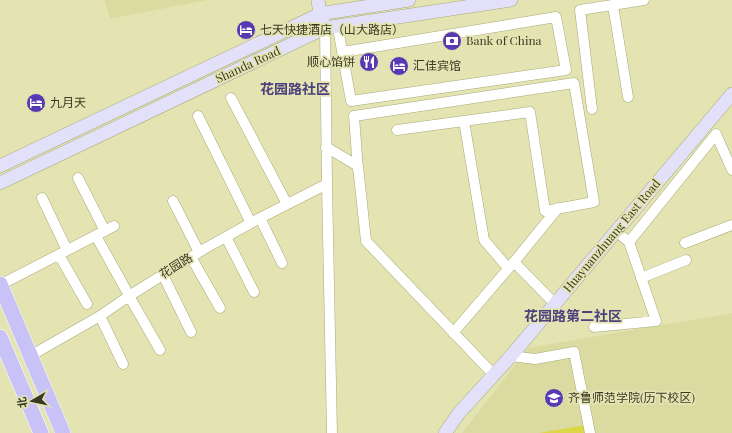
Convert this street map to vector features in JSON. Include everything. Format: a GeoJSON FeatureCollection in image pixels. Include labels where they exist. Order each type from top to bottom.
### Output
{"type":"FeatureCollection","features":[{"type":"Feature","properties":{"kind":"main road"},"geometry":{"type":"LineString","coordinates":[[318,0],[323,9],[325,28]]}},
{"type":"Feature","properties":{"kind":"main road","name":"Shanda Road"},"geometry":{"type":"LineString","coordinates":[[0,166],[323,9],[409,0]]}},
{"type":"Feature","properties":{"kind":"main road","name":"Shanda Road"},"geometry":{"type":"LineString","coordinates":[[0,182],[325,28],[511,0]]}},
{"type":"Feature","properties":{"kind":"main road","name":"Huayuanzhuang East Road"},"geometry":{"type":"LineString","coordinates":[[445,433],[459,414],[494,376],[732,94]]}},
{"type":"Feature","properties":{"kind":"main road"},"geometry":{"type":"LineString","coordinates":[[0,284],[63,433]]}},
{"type":"Feature","properties":{"kind":"main road"},"geometry":{"type":"LineString","coordinates":[[0,337],[41,433]]}},
{"type":"Feature","properties":{"kind":"street"},"geometry":{"type":"LineString","coordinates":[[592,109],[580,10],[644,0]]}},
{"type":"Feature","properties":{"kind":"street"},"geometry":{"type":"LineString","coordinates":[[613,5],[628,97]]}},
{"type":"Feature","properties":{"kind":"street"},"geometry":{"type":"LineString","coordinates":[[339,34],[342,52],[352,101],[566,70],[556,17],[342,52]]}},
{"type":"Feature","properties":{"kind":"street"},"geometry":{"type":"LineString","coordinates":[[325,28],[332,433]]}},
{"type":"Feature","properties":{"kind":"street"},"geometry":{"type":"LineString","coordinates":[[397,130],[530,112],[545,211],[594,202],[574,83],[354,116],[366,241],[494,376]]}},
{"type":"Feature","properties":{"kind":"street"},"geometry":{"type":"LineString","coordinates":[[231,98],[287,204]]}},
{"type":"Feature","properties":{"kind":"street"},"geometry":{"type":"LineString","coordinates":[[198,116],[255,220],[282,263]]}},
{"type":"Feature","properties":{"kind":"street"},"geometry":{"type":"LineString","coordinates":[[464,121],[484,240],[555,304]]}},
{"type":"Feature","properties":{"kind":"street"},"geometry":{"type":"LineString","coordinates":[[628,242],[716,134],[732,170]]}},
{"type":"Feature","properties":{"kind":"street"},"geometry":{"type":"LineString","coordinates":[[326,147],[358,166]]}},
{"type":"Feature","properties":{"kind":"street"},"geometry":{"type":"LineString","coordinates":[[78,178],[127,293],[160,350]]}},
{"type":"Feature","properties":{"kind":"street","name":"花园路"},"geometry":{"type":"LineString","coordinates":[[30,356],[100,316],[127,293],[163,275],[255,220],[327,184]]}},
{"type":"Feature","properties":{"kind":"street"},"geometry":{"type":"LineString","coordinates":[[42,198],[63,253],[87,304]]}},
{"type":"Feature","properties":{"kind":"street"},"geometry":{"type":"LineString","coordinates":[[173,201],[195,255],[220,308]]}},
{"type":"Feature","properties":{"kind":"street"},"geometry":{"type":"LineString","coordinates":[[453,333],[558,208]]}},
{"type":"Feature","properties":{"kind":"street"},"geometry":{"type":"LineString","coordinates":[[685,243],[732,225]]}},
{"type":"Feature","properties":{"kind":"street"},"geometry":{"type":"LineString","coordinates":[[0,284],[114,226]]}},
{"type":"Feature","properties":{"kind":"street"},"geometry":{"type":"LineString","coordinates":[[594,327],[656,321],[628,242],[616,231]]}},
{"type":"Feature","properties":{"kind":"street"},"geometry":{"type":"LineString","coordinates":[[226,237],[254,292]]}},
{"type":"Feature","properties":{"kind":"street"},"geometry":{"type":"LineString","coordinates":[[641,278],[686,260]]}},
{"type":"Feature","properties":{"kind":"street"},"geometry":{"type":"LineString","coordinates":[[163,275],[191,332]]}},
{"type":"Feature","properties":{"kind":"street"},"geometry":{"type":"LineString","coordinates":[[100,316],[123,364]]}},
{"type":"Feature","properties":{"kind":"street"},"geometry":{"type":"LineString","coordinates":[[511,356],[535,359],[574,352],[590,433]]}},
{"type":"Feature","properties":{"kind":"shaded area"},"geometry":{"type":"Polygon","coordinates":[[[104,0],[207,0],[110,19],[104,0]]]}},
{"type":"Feature","properties":{"kind":"shaded area"},"geometry":{"type":"Polygon","coordinates":[[[732,313],[732,433],[462,433],[528,348],[732,313]]]}},
{"type":"Feature","properties":{"kind":"shaded area"},"geometry":{"type":"Polygon","coordinates":[[[586,425],[587,433],[539,433],[586,425]]]}},
{"type":"Feature","properties":{"kind":"place","name":"七天快捷酒店（山大路店）"},"geometry":{"type":"Point","coordinates":[246,30]}},
{"type":"Feature","properties":{"kind":"place","name":"Bank of China"},"geometry":{"type":"Point","coordinates":[452,41]}},
{"type":"Feature","properties":{"kind":"place","name":"顺心馅饼"},"geometry":{"type":"Point","coordinates":[369,62]}},
{"type":"Feature","properties":{"kind":"place","name":"汇佳宾馆"},"geometry":{"type":"Point","coordinates":[399,66]}},
{"type":"Feature","properties":{"kind":"place","name":"九月天"},"geometry":{"type":"Point","coordinates":[36,103]}},
{"type":"Feature","properties":{"kind":"place","name":"齐鲁师范学院(历下校区)"},"geometry":{"type":"Point","coordinates":[554,398]}},
{"type":"Feature","properties":{"kind":"district","name":"花园路社区"},"geometry":{"type":"Point","coordinates":[295,89]}},
{"type":"Feature","properties":{"kind":"district","name":"花园路第二社区"},"geometry":{"type":"Point","coordinates":[573,316]}}]}
